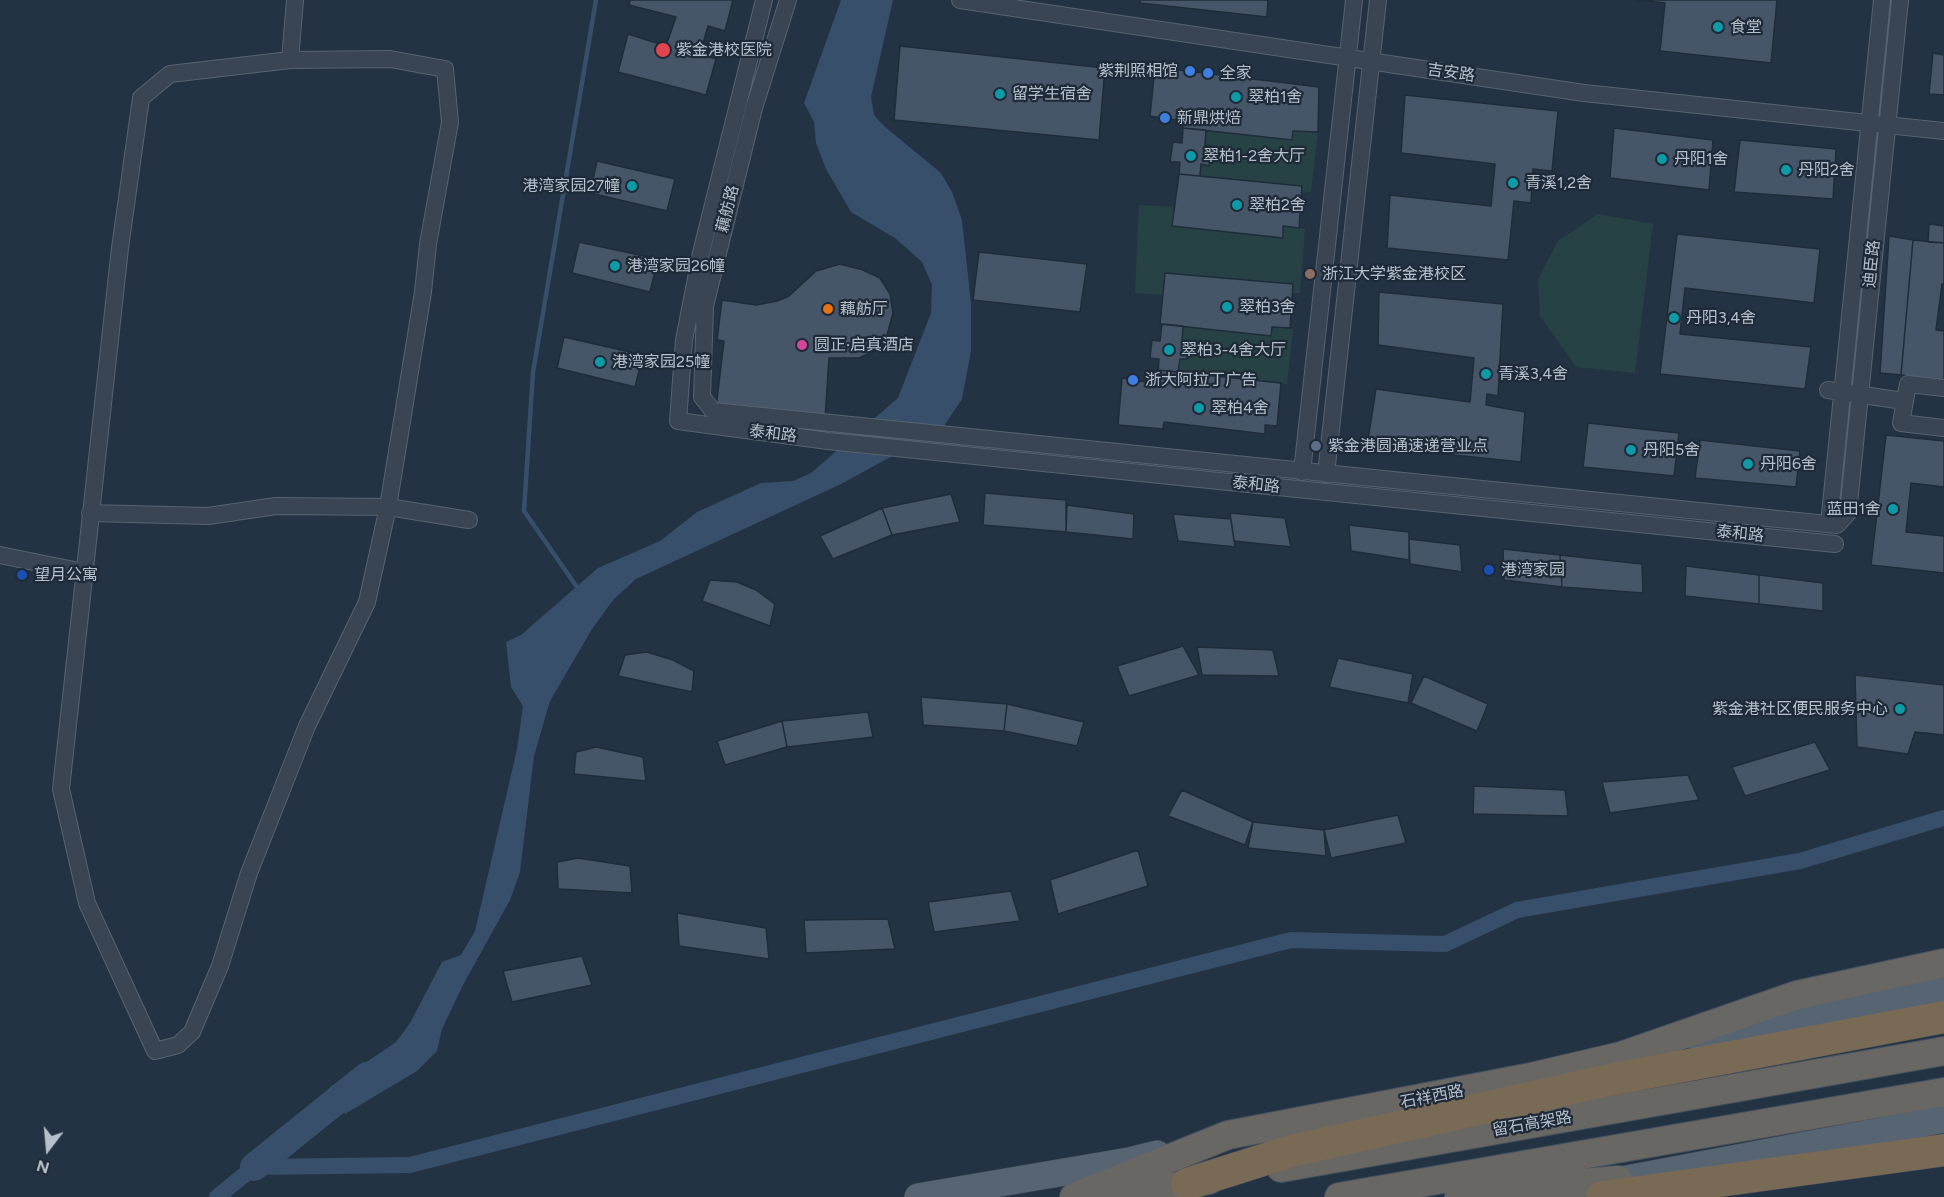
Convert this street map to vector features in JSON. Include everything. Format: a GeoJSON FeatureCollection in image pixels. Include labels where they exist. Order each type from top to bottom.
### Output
{"type":"FeatureCollection","features":[{"type":"Feature","properties":{"kind":"highway"},"geometry":{"type":"LineString","coordinates":[[1615,1068],[1797,994],[1944,963]]}},
{"type":"Feature","properties":{"kind":"highway"},"geometry":{"type":"LineString","coordinates":[[1187,1184],[1291,1151],[1615,1068],[1944,1017]]}},
{"type":"Feature","properties":{"kind":"highway","name":"留石高架路"},"geometry":{"type":"LineString","coordinates":[[1119,1197],[1944,1052]]}},
{"type":"Feature","properties":{"kind":"highway","name":"石祥西路"},"geometry":{"type":"LineString","coordinates":[[1228,1134],[1509,1081],[1615,1068]]}},
{"type":"Feature","properties":{"kind":"highway"},"geometry":{"type":"LineString","coordinates":[[1339,1197],[1944,1092]]}},
{"type":"Feature","properties":{"kind":"highway"},"geometry":{"type":"LineString","coordinates":[[1074,1197],[1228,1134]]}},
{"type":"Feature","properties":{"kind":"highway"},"geometry":{"type":"LineString","coordinates":[[1451,1197],[1493,1190],[1610,1189],[1735,1178],[1944,1150]]}},
{"type":"Feature","properties":{"kind":"main road","name":"石祥西路"},"geometry":{"type":"LineString","coordinates":[[1615,1068],[1944,988]]}},
{"type":"Feature","properties":{"kind":"main road"},"geometry":{"type":"LineString","coordinates":[[1533,1197],[1610,1189],[1944,1119]]}},
{"type":"Feature","properties":{"kind":"main road","name":"石祥西路"},"geometry":{"type":"LineString","coordinates":[[918,1197],[1129,1161],[1228,1134]]}},
{"type":"Feature","properties":{"kind":"street"},"geometry":{"type":"LineString","coordinates":[[290,60],[295,0]]}},
{"type":"Feature","properties":{"kind":"street","name":"藕舫路"},"geometry":{"type":"LineString","coordinates":[[683,422],[684,340],[699,263],[764,0]]}},
{"type":"Feature","properties":{"kind":"street","name":"藕舫路"},"geometry":{"type":"LineString","coordinates":[[683,422],[705,308],[754,108],[788,0]]}},
{"type":"Feature","properties":{"kind":"street","name":"吉安路"},"geometry":{"type":"LineString","coordinates":[[960,0],[1584,93],[1944,131]]}},
{"type":"Feature","properties":{"kind":"street"},"geometry":{"type":"LineString","coordinates":[[1302,472],[1354,0]]}},
{"type":"Feature","properties":{"kind":"street"},"geometry":{"type":"LineString","coordinates":[[1326,474],[1378,0]]}},
{"type":"Feature","properties":{"kind":"street","name":"迪臣路"},"geometry":{"type":"LineString","coordinates":[[1833,524],[1835,391],[1882,0]]}},
{"type":"Feature","properties":{"kind":"street","name":"迪臣路"},"geometry":{"type":"LineString","coordinates":[[1833,524],[1848,513],[1900,0]]}},
{"type":"Feature","properties":{"kind":"street"},"geometry":{"type":"LineString","coordinates":[[390,59],[445,69],[450,122],[428,244],[423,292],[388,507],[367,602],[307,726],[249,873],[220,966],[192,1032],[178,1045],[156,1051],[87,903],[61,789],[120,248],[141,98],[170,74],[290,60],[390,59]]}},
{"type":"Feature","properties":{"kind":"street","name":"泰和路"},"geometry":{"type":"LineString","coordinates":[[705,308],[702,397],[712,411],[1833,524]]}},
{"type":"Feature","properties":{"kind":"street"},"geometry":{"type":"LineString","coordinates":[[1944,388],[1908,384],[1901,423],[1944,428]]}},
{"type":"Feature","properties":{"kind":"street"},"geometry":{"type":"LineString","coordinates":[[1835,391],[1904,402]]}},
{"type":"Feature","properties":{"kind":"street","name":"泰和路"},"geometry":{"type":"LineString","coordinates":[[683,422],[938,453],[1835,544]]}},
{"type":"Feature","properties":{"kind":"street"},"geometry":{"type":"LineString","coordinates":[[90,513],[208,516],[276,506],[388,507],[469,519]]}},
{"type":"Feature","properties":{"kind":"street"},"geometry":{"type":"LineString","coordinates":[[0,555],[84,572]]}},
{"type":"Feature","properties":{"kind":"green space"},"geometry":{"type":"Polygon","coordinates":[[[1206,130],[1291,140],[1293,131],[1318,132],[1311,192],[1302,192],[1302,186],[1200,176],[1201,164],[1209,165],[1212,146],[1205,145],[1206,130]]]}},
{"type":"Feature","properties":{"kind":"green space"},"geometry":{"type":"Polygon","coordinates":[[[1139,205],[1174,207],[1173,226],[1282,238],[1283,226],[1305,229],[1300,293],[1292,293],[1292,284],[1166,273],[1163,295],[1135,293],[1139,205]]]}},
{"type":"Feature","properties":{"kind":"green space"},"geometry":{"type":"Polygon","coordinates":[[[1598,214],[1653,224],[1635,373],[1576,367],[1540,316],[1538,279],[1558,241],[1598,214]]]}},
{"type":"Feature","properties":{"kind":"green space"},"geometry":{"type":"Polygon","coordinates":[[[1183,326],[1271,335],[1272,327],[1293,329],[1287,384],[1178,372],[1180,359],[1187,359],[1188,343],[1182,343],[1183,326]]]}},
{"type":"Feature","properties":{"kind":"water"},"geometry":{"type":"Polygon","coordinates":[[[841,0],[893,0],[871,97],[874,115],[941,173],[952,192],[962,220],[971,304],[971,351],[962,399],[942,429],[841,484],[636,579],[613,600],[592,629],[550,701],[534,756],[520,872],[510,900],[463,985],[442,1029],[437,1051],[417,1071],[345,1114],[330,1087],[396,1042],[410,1023],[442,962],[461,955],[475,931],[517,749],[523,706],[511,687],[506,642],[521,635],[598,568],[660,541],[697,512],[761,483],[793,481],[811,473],[898,398],[931,313],[932,285],[922,262],[895,238],[851,212],[826,169],[816,143],[814,122],[804,103],[841,0]]]}},
{"type":"Feature","properties":{"kind":"building","name":"紫金港校医院"},"geometry":{"type":"Polygon","coordinates":[[[630,0],[733,0],[725,31],[708,26],[700,54],[716,59],[706,95],[618,72],[628,34],[666,46],[676,17],[629,5],[630,0]]]}},
{"type":"Feature","properties":{"kind":"building"},"geometry":{"type":"Polygon","coordinates":[[[1140,0],[1268,0],[1267,17],[1140,3],[1140,0]]]}},
{"type":"Feature","properties":{"kind":"building","name":"食堂"},"geometry":{"type":"Polygon","coordinates":[[[1638,0],[1777,0],[1771,63],[1660,51],[1665,3],[1638,0]]]}},
{"type":"Feature","properties":{"kind":"building","name":"留学生宿舍"},"geometry":{"type":"Polygon","coordinates":[[[900,46],[1105,68],[1099,140],[894,120],[900,46]]]}},
{"type":"Feature","properties":{"kind":"building"},"geometry":{"type":"Polygon","coordinates":[[[1933,53],[1944,55],[1944,95],[1929,94],[1933,53]]]}},
{"type":"Feature","properties":{"kind":"building","name":"翠柏1舍"},"geometry":{"type":"Polygon","coordinates":[[[1155,67],[1319,87],[1318,132],[1293,131],[1292,140],[1183,128],[1183,121],[1150,116],[1155,67]]]}},
{"type":"Feature","properties":{"kind":"building","name":"青溪1,2舍"},"geometry":{"type":"Polygon","coordinates":[[[1405,95],[1558,111],[1552,171],[1533,169],[1531,203],[1514,201],[1508,260],[1387,248],[1390,195],[1491,206],[1495,164],[1401,153],[1405,95]]]}},
{"type":"Feature","properties":{"kind":"building","name":"翠柏1-2舍大厅"},"geometry":{"type":"Polygon","coordinates":[[[1183,128],[1206,130],[1205,145],[1212,146],[1209,166],[1201,164],[1200,176],[1179,174],[1180,162],[1170,162],[1173,142],[1182,143],[1183,128]]]}},
{"type":"Feature","properties":{"kind":"building","name":"丹阳1舍"},"geometry":{"type":"Polygon","coordinates":[[[1614,128],[1713,140],[1709,190],[1610,178],[1614,128]]]}},
{"type":"Feature","properties":{"kind":"building","name":"丹阳2舍"},"geometry":{"type":"Polygon","coordinates":[[[1740,140],[1836,149],[1833,199],[1734,192],[1740,140]]]}},
{"type":"Feature","properties":{"kind":"building","name":"港湾家园27幢"},"geometry":{"type":"Polygon","coordinates":[[[597,161],[675,179],[667,211],[590,193],[597,161]]]}},
{"type":"Feature","properties":{"kind":"building","name":"翠柏2舍"},"geometry":{"type":"Polygon","coordinates":[[[1179,174],[1302,186],[1299,228],[1283,226],[1283,238],[1172,226],[1179,174]]]}},
{"type":"Feature","properties":{"kind":"building"},"geometry":{"type":"Polygon","coordinates":[[[1929,224],[1944,226],[1944,243],[1928,242],[1929,224]]]}},
{"type":"Feature","properties":{"kind":"building","name":"丹阳3,4舍"},"geometry":{"type":"Polygon","coordinates":[[[1677,234],[1820,249],[1814,303],[1685,288],[1680,334],[1811,347],[1805,389],[1660,374],[1677,234]]]}},
{"type":"Feature","properties":{"kind":"building"},"geometry":{"type":"Polygon","coordinates":[[[1889,236],[1913,240],[1901,375],[1880,373],[1889,236]]]}},
{"type":"Feature","properties":{"kind":"building"},"geometry":{"type":"Polygon","coordinates":[[[1913,240],[1944,243],[1944,284],[1942,284],[1936,330],[1944,331],[1944,381],[1901,375],[1913,240]]]}},
{"type":"Feature","properties":{"kind":"building","name":"港湾家园26幢"},"geometry":{"type":"Polygon","coordinates":[[[579,242],[658,259],[650,292],[572,273],[579,242]]]}},
{"type":"Feature","properties":{"kind":"building"},"geometry":{"type":"Polygon","coordinates":[[[979,252],[1087,264],[1080,312],[973,300],[979,252]]]}},
{"type":"Feature","properties":{"kind":"building","name":"圆正·启真酒店"},"geometry":{"type":"Polygon","coordinates":[[[840,264],[863,270],[880,278],[890,294],[893,313],[887,335],[877,350],[859,358],[829,358],[825,419],[716,408],[724,341],[717,340],[722,300],[756,305],[777,301],[789,296],[816,271],[840,264]]]}},
{"type":"Feature","properties":{"kind":"building","name":"翠柏3舍"},"geometry":{"type":"Polygon","coordinates":[[[1165,273],[1293,284],[1290,328],[1272,327],[1271,336],[1160,324],[1165,273]]]}},
{"type":"Feature","properties":{"kind":"building","name":"青溪3,4舍"},"geometry":{"type":"Polygon","coordinates":[[[1379,292],[1503,304],[1498,396],[1487,394],[1486,405],[1525,412],[1521,462],[1367,446],[1376,389],[1470,402],[1474,358],[1378,345],[1379,292]]]}},
{"type":"Feature","properties":{"kind":"building","name":"翠柏3-4舍大厅"},"geometry":{"type":"Polygon","coordinates":[[[1162,324],[1183,326],[1182,343],[1188,343],[1187,359],[1180,359],[1178,372],[1158,370],[1159,359],[1150,358],[1152,340],[1160,341],[1162,324]]]}},
{"type":"Feature","properties":{"kind":"building","name":"港湾家园25幢"},"geometry":{"type":"Polygon","coordinates":[[[564,337],[643,355],[635,387],[557,368],[564,337]]]}},
{"type":"Feature","properties":{"kind":"building","name":"翠柏4舍"},"geometry":{"type":"Polygon","coordinates":[[[1158,370],[1281,383],[1277,426],[1265,425],[1265,434],[1164,422],[1163,429],[1118,425],[1122,378],[1157,384],[1158,370]]]}},
{"type":"Feature","properties":{"kind":"building","name":"丹阳5舍"},"geometry":{"type":"Polygon","coordinates":[[[1588,423],[1679,433],[1674,476],[1583,467],[1588,423]]]}},
{"type":"Feature","properties":{"kind":"building","name":"蓝田1舍"},"geometry":{"type":"Polygon","coordinates":[[[1886,435],[1944,441],[1944,487],[1911,483],[1906,532],[1944,536],[1944,573],[1871,565],[1886,435]]]}},
{"type":"Feature","properties":{"kind":"building","name":"丹阳6舍"},"geometry":{"type":"Polygon","coordinates":[[[1700,440],[1800,451],[1796,487],[1695,478],[1700,440]]]}},
{"type":"Feature","properties":{"kind":"building"},"geometry":{"type":"Polygon","coordinates":[[[985,493],[1066,500],[1066,532],[983,525],[985,493]]]}},
{"type":"Feature","properties":{"kind":"building"},"geometry":{"type":"Polygon","coordinates":[[[951,494],[960,522],[892,535],[882,508],[951,494]]]}},
{"type":"Feature","properties":{"kind":"building"},"geometry":{"type":"Polygon","coordinates":[[[1067,505],[1134,514],[1133,539],[1066,532],[1067,505]]]}},
{"type":"Feature","properties":{"kind":"building"},"geometry":{"type":"Polygon","coordinates":[[[882,508],[892,535],[833,559],[820,536],[882,508]]]}},
{"type":"Feature","properties":{"kind":"building"},"geometry":{"type":"Polygon","coordinates":[[[1230,513],[1285,518],[1291,547],[1234,541],[1230,513]]]}},
{"type":"Feature","properties":{"kind":"building"},"geometry":{"type":"Polygon","coordinates":[[[1173,514],[1231,519],[1235,547],[1178,541],[1173,514]]]}},
{"type":"Feature","properties":{"kind":"building"},"geometry":{"type":"Polygon","coordinates":[[[1349,525],[1409,532],[1409,560],[1351,551],[1349,525]]]}},
{"type":"Feature","properties":{"kind":"building"},"geometry":{"type":"Polygon","coordinates":[[[1409,539],[1460,545],[1462,572],[1410,564],[1409,539]]]}},
{"type":"Feature","properties":{"kind":"building"},"geometry":{"type":"Polygon","coordinates":[[[1503,549],[1560,555],[1562,587],[1504,580],[1503,549]]]}},
{"type":"Feature","properties":{"kind":"building"},"geometry":{"type":"Polygon","coordinates":[[[1560,555],[1642,564],[1643,593],[1562,587],[1560,555]]]}},
{"type":"Feature","properties":{"kind":"building"},"geometry":{"type":"Polygon","coordinates":[[[1686,566],[1759,575],[1759,604],[1685,596],[1686,566]]]}},
{"type":"Feature","properties":{"kind":"building"},"geometry":{"type":"Polygon","coordinates":[[[1759,575],[1823,583],[1823,611],[1759,604],[1759,575]]]}},
{"type":"Feature","properties":{"kind":"building"},"geometry":{"type":"Polygon","coordinates":[[[710,580],[737,582],[756,590],[775,604],[770,626],[702,601],[710,580]]]}},
{"type":"Feature","properties":{"kind":"building"},"geometry":{"type":"Polygon","coordinates":[[[1183,646],[1199,675],[1129,696],[1117,666],[1183,646]]]}},
{"type":"Feature","properties":{"kind":"building"},"geometry":{"type":"Polygon","coordinates":[[[1197,647],[1273,650],[1279,676],[1202,675],[1197,647]]]}},
{"type":"Feature","properties":{"kind":"building"},"geometry":{"type":"Polygon","coordinates":[[[647,652],[673,660],[694,671],[692,692],[618,676],[625,655],[647,652]]]}},
{"type":"Feature","properties":{"kind":"building"},"geometry":{"type":"Polygon","coordinates":[[[1338,658],[1413,674],[1408,703],[1329,687],[1338,658]]]}},
{"type":"Feature","properties":{"kind":"building","name":"紫金港社区便民服务中心"},"geometry":{"type":"Polygon","coordinates":[[[1855,675],[1944,685],[1944,735],[1915,732],[1908,754],[1857,747],[1855,675]]]}},
{"type":"Feature","properties":{"kind":"building"},"geometry":{"type":"Polygon","coordinates":[[[1424,676],[1488,704],[1477,731],[1411,703],[1424,676]]]}},
{"type":"Feature","properties":{"kind":"building"},"geometry":{"type":"Polygon","coordinates":[[[921,697],[1007,704],[1004,731],[923,725],[921,697]]]}},
{"type":"Feature","properties":{"kind":"building"},"geometry":{"type":"Polygon","coordinates":[[[1007,704],[1084,722],[1077,746],[1004,731],[1007,704]]]}},
{"type":"Feature","properties":{"kind":"building"},"geometry":{"type":"Polygon","coordinates":[[[868,712],[873,737],[787,747],[782,721],[868,712]]]}},
{"type":"Feature","properties":{"kind":"building"},"geometry":{"type":"Polygon","coordinates":[[[782,721],[787,747],[725,765],[717,741],[782,721]]]}},
{"type":"Feature","properties":{"kind":"building"},"geometry":{"type":"Polygon","coordinates":[[[1815,742],[1830,770],[1745,796],[1732,767],[1815,742]]]}},
{"type":"Feature","properties":{"kind":"building"},"geometry":{"type":"Polygon","coordinates":[[[596,747],[643,757],[646,781],[574,774],[576,752],[596,747]]]}},
{"type":"Feature","properties":{"kind":"building"},"geometry":{"type":"Polygon","coordinates":[[[1688,775],[1699,800],[1610,813],[1602,782],[1688,775]]]}},
{"type":"Feature","properties":{"kind":"building"},"geometry":{"type":"Polygon","coordinates":[[[1474,786],[1565,790],[1568,816],[1473,814],[1474,786]]]}},
{"type":"Feature","properties":{"kind":"building"},"geometry":{"type":"Polygon","coordinates":[[[1182,790],[1253,822],[1245,845],[1168,816],[1182,790]]]}},
{"type":"Feature","properties":{"kind":"building"},"geometry":{"type":"Polygon","coordinates":[[[1398,815],[1406,843],[1331,858],[1324,830],[1398,815]]]}},
{"type":"Feature","properties":{"kind":"building"},"geometry":{"type":"Polygon","coordinates":[[[1253,822],[1324,830],[1326,856],[1248,848],[1253,822]]]}},
{"type":"Feature","properties":{"kind":"building"},"geometry":{"type":"Polygon","coordinates":[[[1138,850],[1148,886],[1058,914],[1050,880],[1138,850]]]}},
{"type":"Feature","properties":{"kind":"building"},"geometry":{"type":"Polygon","coordinates":[[[578,858],[630,866],[632,893],[558,889],[557,862],[578,858]]]}},
{"type":"Feature","properties":{"kind":"building"},"geometry":{"type":"Polygon","coordinates":[[[1011,891],[1020,921],[934,932],[928,902],[1011,891]]]}},
{"type":"Feature","properties":{"kind":"building"},"geometry":{"type":"Polygon","coordinates":[[[677,913],[766,928],[769,959],[679,946],[677,913]]]}},
{"type":"Feature","properties":{"kind":"building"},"geometry":{"type":"Polygon","coordinates":[[[888,919],[895,949],[806,953],[804,920],[888,919]]]}},
{"type":"Feature","properties":{"kind":"building"},"geometry":{"type":"Polygon","coordinates":[[[582,956],[592,985],[512,1002],[503,971],[582,956]]]}},
{"type":"Feature","properties":{"kind":"waterway"},"geometry":{"type":"LineString","coordinates":[[579,590],[524,511],[533,372],[596,0]]}},
{"type":"Feature","properties":{"kind":"waterway"},"geometry":{"type":"LineString","coordinates":[[217,1197],[254,1167],[410,1165],[1291,940],[1445,944],[1517,910],[1800,861],[1944,818]]}},
{"type":"Feature","properties":{"kind":"waterway"},"geometry":{"type":"LineString","coordinates":[[254,1167],[367,1076]]}},
{"type":"Feature","properties":{"kind":"place","name":"食堂"},"geometry":{"type":"Point","coordinates":[1718,27]}},
{"type":"Feature","properties":{"kind":"place","name":"紫金港校医院"},"geometry":{"type":"Point","coordinates":[663,50]}},
{"type":"Feature","properties":{"kind":"place","name":"紫荆照相馆"},"geometry":{"type":"Point","coordinates":[1190,71]}},
{"type":"Feature","properties":{"kind":"place","name":"全家"},"geometry":{"type":"Point","coordinates":[1208,73]}},
{"type":"Feature","properties":{"kind":"place","name":"留学生宿舍"},"geometry":{"type":"Point","coordinates":[1000,94]}},
{"type":"Feature","properties":{"kind":"place","name":"翠柏1舍"},"geometry":{"type":"Point","coordinates":[1236,97]}},
{"type":"Feature","properties":{"kind":"place","name":"新鼎烘焙"},"geometry":{"type":"Point","coordinates":[1165,118]}},
{"type":"Feature","properties":{"kind":"place","name":"翠柏1-2舍大厅"},"geometry":{"type":"Point","coordinates":[1191,156]}},
{"type":"Feature","properties":{"kind":"place","name":"丹阳1舍"},"geometry":{"type":"Point","coordinates":[1662,159]}},
{"type":"Feature","properties":{"kind":"place","name":"丹阳2舍"},"geometry":{"type":"Point","coordinates":[1786,170]}},
{"type":"Feature","properties":{"kind":"place","name":"青溪1,2舍"},"geometry":{"type":"Point","coordinates":[1513,183]}},
{"type":"Feature","properties":{"kind":"place","name":"港湾家园27幢"},"geometry":{"type":"Point","coordinates":[632,186]}},
{"type":"Feature","properties":{"kind":"place","name":"翠柏2舍"},"geometry":{"type":"Point","coordinates":[1237,205]}},
{"type":"Feature","properties":{"kind":"place","name":"港湾家园26幢"},"geometry":{"type":"Point","coordinates":[615,266]}},
{"type":"Feature","properties":{"kind":"place","name":"浙江大学紫金港校区"},"geometry":{"type":"Point","coordinates":[1310,274]}},
{"type":"Feature","properties":{"kind":"place","name":"翠柏3舍"},"geometry":{"type":"Point","coordinates":[1227,307]}},
{"type":"Feature","properties":{"kind":"place","name":"藕舫厅"},"geometry":{"type":"Point","coordinates":[828,309]}},
{"type":"Feature","properties":{"kind":"place","name":"丹阳3,4舍"},"geometry":{"type":"Point","coordinates":[1674,318]}},
{"type":"Feature","properties":{"kind":"place","name":"圆正·启真酒店"},"geometry":{"type":"Point","coordinates":[802,345]}},
{"type":"Feature","properties":{"kind":"place","name":"翠柏3-4舍大厅"},"geometry":{"type":"Point","coordinates":[1169,350]}},
{"type":"Feature","properties":{"kind":"place","name":"港湾家园25幢"},"geometry":{"type":"Point","coordinates":[600,362]}},
{"type":"Feature","properties":{"kind":"place","name":"青溪3,4舍"},"geometry":{"type":"Point","coordinates":[1486,374]}},
{"type":"Feature","properties":{"kind":"place","name":"浙大阿拉丁广告"},"geometry":{"type":"Point","coordinates":[1133,380]}},
{"type":"Feature","properties":{"kind":"place","name":"翠柏4舍"},"geometry":{"type":"Point","coordinates":[1199,408]}},
{"type":"Feature","properties":{"kind":"place","name":"紫金港圆通速递营业点"},"geometry":{"type":"Point","coordinates":[1316,446]}},
{"type":"Feature","properties":{"kind":"place","name":"丹阳5舍"},"geometry":{"type":"Point","coordinates":[1631,450]}},
{"type":"Feature","properties":{"kind":"place","name":"丹阳6舍"},"geometry":{"type":"Point","coordinates":[1748,464]}},
{"type":"Feature","properties":{"kind":"place","name":"蓝田1舍"},"geometry":{"type":"Point","coordinates":[1893,509]}},
{"type":"Feature","properties":{"kind":"place","name":"港湾家园"},"geometry":{"type":"Point","coordinates":[1489,570]}},
{"type":"Feature","properties":{"kind":"place","name":"望月公寓"},"geometry":{"type":"Point","coordinates":[22,575]}},
{"type":"Feature","properties":{"kind":"place","name":"紫金港社区便民服务中心"},"geometry":{"type":"Point","coordinates":[1900,709]}}]}
